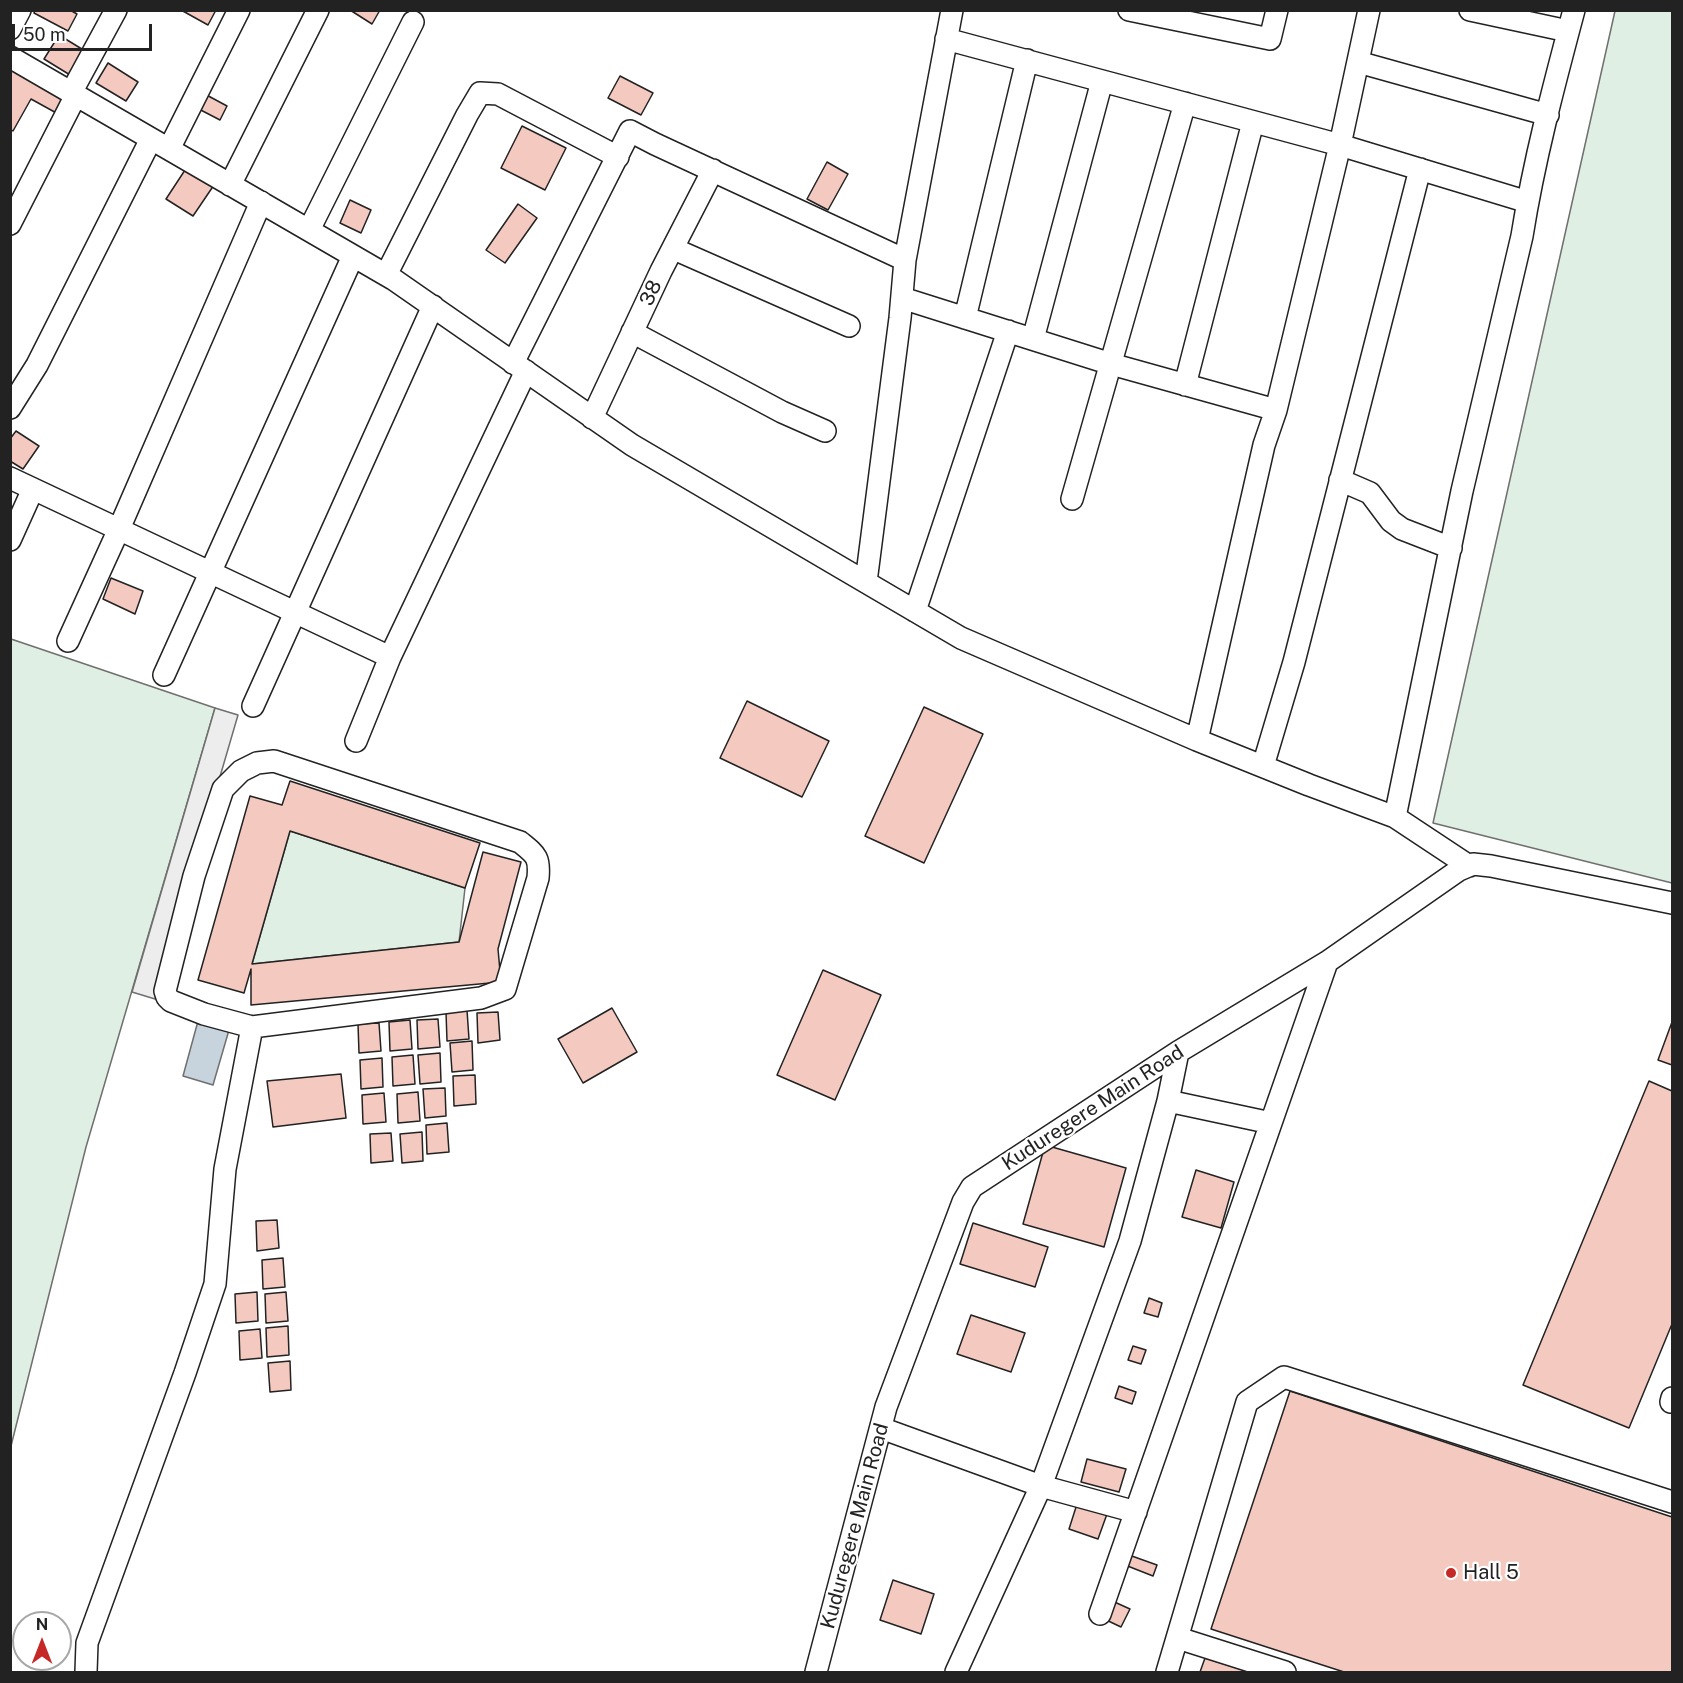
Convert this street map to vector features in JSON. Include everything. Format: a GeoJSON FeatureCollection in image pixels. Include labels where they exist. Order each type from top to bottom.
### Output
{"type":"FeatureCollection","features":[{"type":"Feature","properties":{"kind":"street"},"geometry":{"type":"LineString","coordinates":[[10,29],[20,10]]}},
{"type":"Feature","properties":{"kind":"street"},"geometry":{"type":"LineString","coordinates":[[10,224],[116,10]]}},
{"type":"Feature","properties":{"kind":"street"},"geometry":{"type":"LineString","coordinates":[[10,408],[37,365],[160,144],[239,10]]}},
{"type":"Feature","properties":{"kind":"street"},"geometry":{"type":"LineString","coordinates":[[230,185],[318,10]]}},
{"type":"Feature","properties":{"kind":"street"},"geometry":{"type":"LineString","coordinates":[[866,582],[905,260],[952,10]]}},
{"type":"Feature","properties":{"kind":"street"},"geometry":{"type":"LineString","coordinates":[[1129,10],[1186,16],[1270,39],[1276,10]]}},
{"type":"Feature","properties":{"kind":"street"},"geometry":{"type":"LineString","coordinates":[[1197,740],[1264,445],[1276,410],[1340,145],[1369,10]]}},
{"type":"Feature","properties":{"kind":"street"},"geometry":{"type":"LineString","coordinates":[[1395,817],[1462,491],[1571,21],[1470,10]]}},
{"type":"Feature","properties":{"kind":"street"},"geometry":{"type":"LineString","coordinates":[[309,230],[413,22]]}},
{"type":"Feature","properties":{"kind":"street"},"geometry":{"type":"LineString","coordinates":[[946,39],[1340,145],[1528,202]]}},
{"type":"Feature","properties":{"kind":"street"},"geometry":{"type":"LineString","coordinates":[[10,57],[386,275],[632,445],[961,638],[1197,740],[1395,817],[1469,866],[1473,864],[1491,866],[1672,903]]}},
{"type":"Feature","properties":{"kind":"street"},"geometry":{"type":"LineString","coordinates":[[965,318],[1027,60]]}},
{"type":"Feature","properties":{"kind":"street"},"geometry":{"type":"LineString","coordinates":[[1358,62],[1548,115]]}},
{"type":"Feature","properties":{"kind":"street"},"geometry":{"type":"LineString","coordinates":[[1034,339],[1102,81]]}},
{"type":"Feature","properties":{"kind":"street"},"geometry":{"type":"LineString","coordinates":[[386,275],[466,115],[480,93],[498,94],[618,157]]}},
{"type":"Feature","properties":{"kind":"street"},"geometry":{"type":"LineString","coordinates":[[1072,499],[1185,103]]}},
{"type":"Feature","properties":{"kind":"street"},"geometry":{"type":"LineString","coordinates":[[1185,385],[1253,122]]}},
{"type":"Feature","properties":{"kind":"street"},"geometry":{"type":"LineString","coordinates":[[356,741],[390,657],[520,367],[630,131],[905,260]]}},
{"type":"Feature","properties":{"kind":"street"},"geometry":{"type":"LineString","coordinates":[[1263,766],[1294,662],[1420,169]]}},
{"type":"Feature","properties":{"kind":"street","name":"38"},"geometry":{"type":"LineString","coordinates":[[592,418],[661,271],[713,170]]}},
{"type":"Feature","properties":{"kind":"street"},"geometry":{"type":"LineString","coordinates":[[68,641],[261,202]]}},
{"type":"Feature","properties":{"kind":"street"},"geometry":{"type":"LineString","coordinates":[[674,249],[849,326]]}},
{"type":"Feature","properties":{"kind":"street"},"geometry":{"type":"LineString","coordinates":[[164,675],[353,256]]}},
{"type":"Feature","properties":{"kind":"street"},"geometry":{"type":"LineString","coordinates":[[902,298],[1111,364],[1276,410]]}},
{"type":"Feature","properties":{"kind":"street"},"geometry":{"type":"LineString","coordinates":[[253,706],[433,306]]}},
{"type":"Feature","properties":{"kind":"street"},"geometry":{"type":"LineString","coordinates":[[915,611],[1008,331]]}},
{"type":"Feature","properties":{"kind":"street"},"geometry":{"type":"LineString","coordinates":[[632,332],[782,412],[825,431]]}},
{"type":"Feature","properties":{"kind":"street"},"geometry":{"type":"LineString","coordinates":[[10,478],[390,657]]}},
{"type":"Feature","properties":{"kind":"street"},"geometry":{"type":"LineString","coordinates":[[1340,480],[1370,494],[1391,521],[1402,529],[1451,548]]}},
{"type":"Feature","properties":{"kind":"street"},"geometry":{"type":"LineString","coordinates":[[10,540],[33,489]]}},
{"type":"Feature","properties":{"kind":"street"},"geometry":{"type":"LineString","coordinates":[[274,761],[520,842],[537,855],[538,878],[505,989],[481,998],[252,1027],[182,1006],[171,1001],[165,991],[194,876],[212,818],[223,789],[241,771],[257,763],[274,761]]}},
{"type":"Feature","properties":{"kind":"street","name":"Kuduregere Main Road"},"geometry":{"type":"LineString","coordinates":[[816,1672],[886,1407],[963,1202],[972,1187],[1178,1052],[1327,962],[1459,870],[1469,866]]}},
{"type":"Feature","properties":{"kind":"street"},"geometry":{"type":"LineString","coordinates":[[1100,1614],[1327,962]]}},
{"type":"Feature","properties":{"kind":"street"},"geometry":{"type":"LineString","coordinates":[[86,1672],[87,1643],[215,1284],[225,1169],[252,1027]]}},
{"type":"Feature","properties":{"kind":"street"},"geometry":{"type":"LineString","coordinates":[[956,1672],[1041,1486],[1130,1241],[1168,1101],[1178,1052]]}},
{"type":"Feature","properties":{"kind":"street"},"geometry":{"type":"LineString","coordinates":[[1168,1101],[1271,1123]]}},
{"type":"Feature","properties":{"kind":"street"},"geometry":{"type":"LineString","coordinates":[[1167,1672],[1247,1402],[1284,1377],[1672,1502]]}},
{"type":"Feature","properties":{"kind":"street"},"geometry":{"type":"LineString","coordinates":[[881,1428],[1041,1486],[1136,1512]]}},
{"type":"Feature","properties":{"kind":"street"},"geometry":{"type":"LineString","coordinates":[[1178,1638],[1285,1672]]}},
{"type":"Feature","properties":{"kind":"green space"},"geometry":{"type":"Polygon","coordinates":[[[1615,11],[1672,11],[1672,883],[1433,823],[1615,11]]]}},
{"type":"Feature","properties":{"kind":"green space"},"geometry":{"type":"Polygon","coordinates":[[[11,639],[215,708],[86,1147],[11,1446],[11,639]]]}},
{"type":"Feature","properties":{"kind":"green space"},"geometry":{"type":"Polygon","coordinates":[[[290,831],[465,888],[459,942],[252,964],[290,831]]]}},
{"type":"Feature","properties":{"kind":"shaded area"},"geometry":{"type":"Polygon","coordinates":[[[215,708],[238,715],[155,999],[132,992],[215,708]]]}},
{"type":"Feature","properties":{"kind":"shaded area"},"geometry":{"type":"Polygon","coordinates":[[[198,1021],[229,1030],[213,1085],[183,1076],[198,1021]]]}},
{"type":"Feature","properties":{"kind":"building"},"geometry":{"type":"Polygon","coordinates":[[[35,10],[70,10],[77,14],[68,31],[34,13],[35,10]]]}},
{"type":"Feature","properties":{"kind":"building"},"geometry":{"type":"Polygon","coordinates":[[[181,10],[216,10],[208,25],[181,10]]]}},
{"type":"Feature","properties":{"kind":"building"},"geometry":{"type":"Polygon","coordinates":[[[350,10],[380,10],[372,24],[350,10]]]}},
{"type":"Feature","properties":{"kind":"building"},"geometry":{"type":"Polygon","coordinates":[[[59,35],[90,54],[75,78],[44,59],[59,35]]]}},
{"type":"Feature","properties":{"kind":"building"},"geometry":{"type":"Polygon","coordinates":[[[108,63],[138,82],[126,101],[96,83],[108,63]]]}},
{"type":"Feature","properties":{"kind":"building"},"geometry":{"type":"Polygon","coordinates":[[[10,67],[68,99],[60,115],[31,99],[13,131],[10,129],[10,67]]]}},
{"type":"Feature","properties":{"kind":"building"},"geometry":{"type":"Polygon","coordinates":[[[620,76],[653,93],[641,115],[608,98],[620,76]]]}},
{"type":"Feature","properties":{"kind":"building"},"geometry":{"type":"Polygon","coordinates":[[[201,92],[227,106],[220,120],[193,106],[201,92]]]}},
{"type":"Feature","properties":{"kind":"building"},"geometry":{"type":"Polygon","coordinates":[[[522,126],[566,148],[545,190],[501,168],[522,126]]]}},
{"type":"Feature","properties":{"kind":"building"},"geometry":{"type":"Polygon","coordinates":[[[827,162],[848,174],[828,210],[807,199],[827,162]]]}},
{"type":"Feature","properties":{"kind":"building"},"geometry":{"type":"Polygon","coordinates":[[[187,167],[214,185],[193,216],[166,199],[187,167]]]}},
{"type":"Feature","properties":{"kind":"building"},"geometry":{"type":"Polygon","coordinates":[[[350,200],[371,210],[361,233],[340,223],[350,200]]]}},
{"type":"Feature","properties":{"kind":"building"},"geometry":{"type":"Polygon","coordinates":[[[518,204],[537,218],[505,263],[486,250],[518,204]]]}},
{"type":"Feature","properties":{"kind":"building"},"geometry":{"type":"Polygon","coordinates":[[[16,431],[39,446],[23,469],[10,461],[10,439],[16,431]]]}},
{"type":"Feature","properties":{"kind":"building"},"geometry":{"type":"Polygon","coordinates":[[[111,578],[143,591],[135,614],[103,599],[111,578]]]}},
{"type":"Feature","properties":{"kind":"building"},"geometry":{"type":"Polygon","coordinates":[[[747,701],[829,741],[802,797],[720,758],[747,701]]]}},
{"type":"Feature","properties":{"kind":"building"},"geometry":{"type":"Polygon","coordinates":[[[924,707],[983,734],[924,863],[865,836],[924,707]]]}},
{"type":"Feature","properties":{"kind":"building"},"geometry":{"type":"Polygon","coordinates":[[[290,781],[480,843],[465,888],[290,831],[252,964],[459,942],[483,852],[521,862],[498,949],[501,982],[251,1005],[251,969],[244,993],[198,980],[250,796],[282,805],[290,781]]]}},
{"type":"Feature","properties":{"kind":"building"},"geometry":{"type":"Polygon","coordinates":[[[823,970],[881,995],[835,1100],[777,1075],[823,970]]]}},
{"type":"Feature","properties":{"kind":"building"},"geometry":{"type":"Polygon","coordinates":[[[612,1008],[637,1052],[583,1083],[558,1039],[612,1008]]]}},
{"type":"Feature","properties":{"kind":"building"},"geometry":{"type":"Polygon","coordinates":[[[467,1010],[469,1039],[447,1041],[446,1012],[467,1010]]]}},
{"type":"Feature","properties":{"kind":"building"},"geometry":{"type":"Polygon","coordinates":[[[498,1012],[500,1040],[478,1043],[477,1013],[498,1012]]]}},
{"type":"Feature","properties":{"kind":"building"},"geometry":{"type":"Polygon","coordinates":[[[438,1019],[440,1047],[418,1049],[417,1020],[438,1019]]]}},
{"type":"Feature","properties":{"kind":"building"},"geometry":{"type":"Polygon","coordinates":[[[410,1020],[412,1049],[390,1051],[389,1022],[410,1020]]]}},
{"type":"Feature","properties":{"kind":"building"},"geometry":{"type":"Polygon","coordinates":[[[1672,1022],[1672,1065],[1658,1060],[1672,1022]]]}},
{"type":"Feature","properties":{"kind":"building"},"geometry":{"type":"Polygon","coordinates":[[[379,1023],[381,1051],[359,1053],[358,1024],[379,1023]]]}},
{"type":"Feature","properties":{"kind":"building"},"geometry":{"type":"Polygon","coordinates":[[[472,1041],[473,1070],[452,1072],[450,1043],[472,1041]]]}},
{"type":"Feature","properties":{"kind":"building"},"geometry":{"type":"Polygon","coordinates":[[[440,1053],[441,1082],[420,1084],[418,1055],[440,1053]]]}},
{"type":"Feature","properties":{"kind":"building"},"geometry":{"type":"Polygon","coordinates":[[[413,1055],[415,1084],[393,1086],[392,1057],[413,1055]]]}},
{"type":"Feature","properties":{"kind":"building"},"geometry":{"type":"Polygon","coordinates":[[[382,1058],[383,1087],[361,1089],[360,1060],[382,1058]]]}},
{"type":"Feature","properties":{"kind":"building"},"geometry":{"type":"Polygon","coordinates":[[[341,1074],[346,1118],[273,1127],[267,1081],[341,1074]]]}},
{"type":"Feature","properties":{"kind":"building"},"geometry":{"type":"Polygon","coordinates":[[[475,1075],[476,1104],[454,1106],[453,1076],[475,1075]]]}},
{"type":"Feature","properties":{"kind":"building"},"geometry":{"type":"Polygon","coordinates":[[[1649,1081],[1672,1091],[1672,1324],[1629,1428],[1523,1385],[1649,1081]]]}},
{"type":"Feature","properties":{"kind":"building"},"geometry":{"type":"Polygon","coordinates":[[[445,1088],[446,1116],[425,1118],[423,1089],[445,1088]]]}},
{"type":"Feature","properties":{"kind":"building"},"geometry":{"type":"Polygon","coordinates":[[[418,1092],[420,1121],[398,1123],[397,1094],[418,1092]]]}},
{"type":"Feature","properties":{"kind":"building"},"geometry":{"type":"Polygon","coordinates":[[[384,1093],[386,1122],[363,1124],[362,1095],[384,1093]]]}},
{"type":"Feature","properties":{"kind":"building"},"geometry":{"type":"Polygon","coordinates":[[[447,1123],[449,1152],[427,1154],[426,1125],[447,1123]]]}},
{"type":"Feature","properties":{"kind":"building"},"geometry":{"type":"Polygon","coordinates":[[[422,1132],[423,1161],[402,1163],[400,1134],[422,1132]]]}},
{"type":"Feature","properties":{"kind":"building"},"geometry":{"type":"Polygon","coordinates":[[[391,1133],[393,1161],[371,1163],[370,1134],[391,1133]]]}},
{"type":"Feature","properties":{"kind":"building"},"geometry":{"type":"Polygon","coordinates":[[[1045,1145],[1126,1168],[1104,1247],[1023,1224],[1045,1145]]]}},
{"type":"Feature","properties":{"kind":"building"},"geometry":{"type":"Polygon","coordinates":[[[1196,1170],[1234,1182],[1221,1228],[1182,1217],[1196,1170]]]}},
{"type":"Feature","properties":{"kind":"building"},"geometry":{"type":"Polygon","coordinates":[[[277,1220],[279,1248],[257,1251],[256,1221],[277,1220]]]}},
{"type":"Feature","properties":{"kind":"building"},"geometry":{"type":"Polygon","coordinates":[[[973,1223],[1048,1247],[1035,1287],[960,1264],[973,1223]]]}},
{"type":"Feature","properties":{"kind":"building"},"geometry":{"type":"Polygon","coordinates":[[[283,1258],[285,1287],[263,1289],[262,1260],[283,1258]]]}},
{"type":"Feature","properties":{"kind":"building"},"geometry":{"type":"Polygon","coordinates":[[[257,1292],[258,1321],[236,1323],[235,1294],[257,1292]]]}},
{"type":"Feature","properties":{"kind":"building"},"geometry":{"type":"Polygon","coordinates":[[[286,1292],[288,1321],[266,1323],[265,1294],[286,1292]]]}},
{"type":"Feature","properties":{"kind":"building"},"geometry":{"type":"Polygon","coordinates":[[[1149,1298],[1162,1303],[1158,1317],[1144,1313],[1149,1298]]]}},
{"type":"Feature","properties":{"kind":"building"},"geometry":{"type":"Polygon","coordinates":[[[971,1315],[1025,1333],[1011,1372],[957,1354],[971,1315]]]}},
{"type":"Feature","properties":{"kind":"building"},"geometry":{"type":"Polygon","coordinates":[[[288,1326],[289,1355],[267,1357],[266,1328],[288,1326]]]}},
{"type":"Feature","properties":{"kind":"building"},"geometry":{"type":"Polygon","coordinates":[[[260,1329],[262,1358],[240,1360],[239,1331],[260,1329]]]}},
{"type":"Feature","properties":{"kind":"building"},"geometry":{"type":"Polygon","coordinates":[[[1133,1346],[1146,1350],[1141,1364],[1128,1360],[1133,1346]]]}},
{"type":"Feature","properties":{"kind":"building"},"geometry":{"type":"Polygon","coordinates":[[[290,1361],[291,1390],[270,1392],[268,1363],[290,1361]]]}},
{"type":"Feature","properties":{"kind":"building"},"geometry":{"type":"Polygon","coordinates":[[[1119,1386],[1136,1392],[1132,1404],[1115,1398],[1119,1386]]]}},
{"type":"Feature","properties":{"kind":"building","name":"Hall 5"},"geometry":{"type":"Polygon","coordinates":[[[1290,1391],[1672,1517],[1672,1672],[1344,1672],[1211,1629],[1290,1391]]]}},
{"type":"Feature","properties":{"kind":"building"},"geometry":{"type":"Polygon","coordinates":[[[1087,1459],[1126,1469],[1119,1492],[1081,1482],[1087,1459]]]}},
{"type":"Feature","properties":{"kind":"building"},"geometry":{"type":"Polygon","coordinates":[[[1077,1504],[1107,1514],[1098,1539],[1069,1529],[1077,1504]]]}},
{"type":"Feature","properties":{"kind":"building"},"geometry":{"type":"Polygon","coordinates":[[[1129,1555],[1157,1565],[1153,1576],[1125,1565],[1129,1555]]]}},
{"type":"Feature","properties":{"kind":"building"},"geometry":{"type":"Polygon","coordinates":[[[893,1580],[934,1594],[921,1634],[880,1620],[893,1580]]]}},
{"type":"Feature","properties":{"kind":"building"},"geometry":{"type":"Polygon","coordinates":[[[1110,1600],[1130,1609],[1121,1627],[1102,1618],[1110,1600]]]}},
{"type":"Feature","properties":{"kind":"building"},"geometry":{"type":"Polygon","coordinates":[[[1205,1658],[1250,1672],[1200,1672],[1205,1658]]]}},
{"type":"Feature","properties":{"kind":"place","name":"Hall 5"},"geometry":{"type":"Point","coordinates":[1451,1573]}}]}
